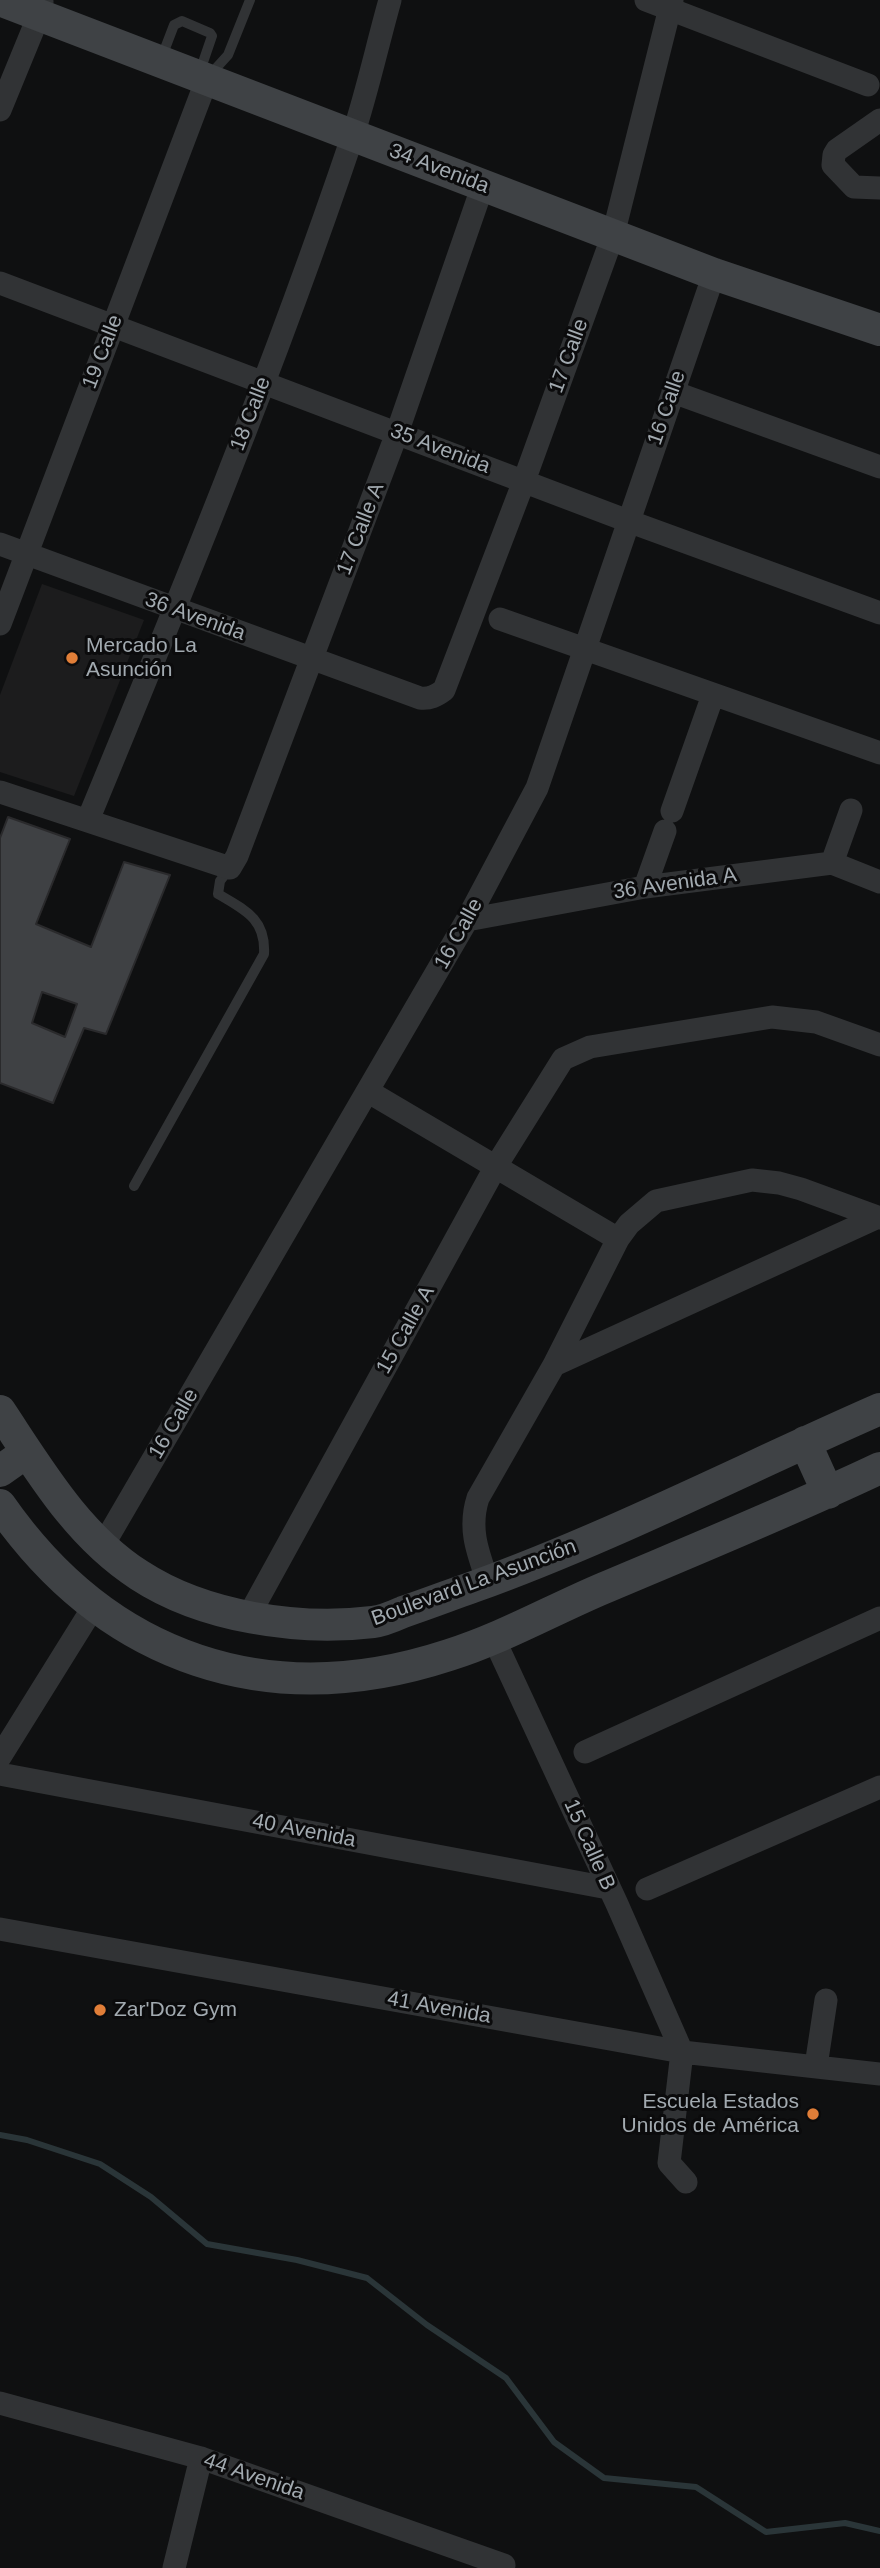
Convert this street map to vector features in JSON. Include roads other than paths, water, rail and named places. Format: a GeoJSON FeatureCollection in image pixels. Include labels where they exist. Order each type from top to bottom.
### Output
{"type":"FeatureCollection","features":[{"type":"Feature","properties":{"kind":"main road","name":"34 Avenida"},"geometry":{"type":"LineString","coordinates":[[1,0],[41,7],[160,61],[352,136],[714,274],[880,330]]}},
{"type":"Feature","properties":{"kind":"main road","name":"Boulevard La Asunción"},"geometry":{"type":"LineString","coordinates":[[0,1411],[67,1511],[102,1547],[138,1575],[174,1595],[209,1608],[247,1617],[314,1623],[376,1622],[543,1562],[880,1409]]}},
{"type":"Feature","properties":{"kind":"main road"},"geometry":{"type":"LineString","coordinates":[[805,1442],[828,1493]]}},
{"type":"Feature","properties":{"kind":"main road"},"geometry":{"type":"LineString","coordinates":[[0,1471],[27,1452]]}},
{"type":"Feature","properties":{"kind":"main road"},"geometry":{"type":"LineString","coordinates":[[0,1505],[42,1560],[94,1606],[146,1640],[196,1662],[261,1677],[326,1679],[386,1672],[447,1656],[495,1639],[562,1606],[828,1493],[880,1468]]}},
{"type":"Feature","properties":{"kind":"main road"},"geometry":{"type":"LineString","coordinates":[[543,1562],[562,1606]]}},
{"type":"Feature","properties":{"kind":"main road"},"geometry":{"type":"LineString","coordinates":[[146,1640],[174,1595]]}},
{"type":"Feature","properties":{"kind":"street","name":"18 Calle"},"geometry":{"type":"LineString","coordinates":[[88,820],[175,610],[264,382],[352,136],[390,0]]}},
{"type":"Feature","properties":{"kind":"street"},"geometry":{"type":"LineString","coordinates":[[646,0],[672,4],[868,85]]}},
{"type":"Feature","properties":{"kind":"street","name":"17 Calle"},"geometry":{"type":"LineString","coordinates":[[431,698],[444,690],[524,481],[613,235],[672,4]]}},
{"type":"Feature","properties":{"kind":"street"},"geometry":{"type":"LineString","coordinates":[[0,110],[41,7]]}},
{"type":"Feature","properties":{"kind":"street","name":"19 Calle"},"geometry":{"type":"LineString","coordinates":[[0,624],[203,78]]}},
{"type":"Feature","properties":{"kind":"street"},"geometry":{"type":"LineString","coordinates":[[880,120],[837,150],[833,165],[854,187],[880,188]]}},
{"type":"Feature","properties":{"kind":"street","name":"17 Calle A"},"geometry":{"type":"LineString","coordinates":[[230,868],[237,856],[397,433],[483,186]]}},
{"type":"Feature","properties":{"kind":"street","name":"16 Calle"},"geometry":{"type":"LineString","coordinates":[[102,1547],[369,1092],[467,920],[537,788],[714,274]]}},
{"type":"Feature","properties":{"kind":"street","name":"35 Avenida"},"geometry":{"type":"LineString","coordinates":[[0,283],[628,521],[880,613]]}},
{"type":"Feature","properties":{"kind":"street"},"geometry":{"type":"LineString","coordinates":[[673,392],[880,467]]}},
{"type":"Feature","properties":{"kind":"street","name":"36 Avenida"},"geometry":{"type":"LineString","coordinates":[[0,544],[312,660],[419,698],[431,698]]}},
{"type":"Feature","properties":{"kind":"street"},"geometry":{"type":"LineString","coordinates":[[500,619],[713,695],[878,744]]}},
{"type":"Feature","properties":{"kind":"street"},"geometry":{"type":"LineString","coordinates":[[645,887],[713,695]]}},
{"type":"Feature","properties":{"kind":"street"},"geometry":{"type":"LineString","coordinates":[[0,792],[230,868]]}},
{"type":"Feature","properties":{"kind":"street"},"geometry":{"type":"LineString","coordinates":[[832,863],[851,810]]}},
{"type":"Feature","properties":{"kind":"street","name":"36 Avenida A"},"geometry":{"type":"LineString","coordinates":[[467,920],[645,887],[832,863],[880,882]]}},
{"type":"Feature","properties":{"kind":"street","name":"15 Calle A"},"geometry":{"type":"LineString","coordinates":[[247,1617],[496,1166],[563,1059],[590,1047],[772,1017],[816,1022],[880,1045]]}},
{"type":"Feature","properties":{"kind":"street"},"geometry":{"type":"LineString","coordinates":[[369,1092],[496,1166],[624,1232]]}},
{"type":"Feature","properties":{"kind":"street"},"geometry":{"type":"LineString","coordinates":[[488,1582],[474,1535],[474,1510],[478,1498],[554,1365],[624,1232],[656,1201],[752,1180],[801,1189],[879,1218]]}},
{"type":"Feature","properties":{"kind":"street"},"geometry":{"type":"LineString","coordinates":[[554,1365],[879,1218]]}},
{"type":"Feature","properties":{"kind":"street"},"geometry":{"type":"LineString","coordinates":[[0,1757],[94,1606]]}},
{"type":"Feature","properties":{"kind":"street"},"geometry":{"type":"LineString","coordinates":[[584,1752],[880,1618]]}},
{"type":"Feature","properties":{"kind":"street","name":"15 Calle B"},"geometry":{"type":"LineString","coordinates":[[495,1639],[682,2052]]}},
{"type":"Feature","properties":{"kind":"street","name":"40 Avenida"},"geometry":{"type":"LineString","coordinates":[[0,1774],[608,1888]]}},
{"type":"Feature","properties":{"kind":"street"},"geometry":{"type":"LineString","coordinates":[[647,1888],[880,1787]]}},
{"type":"Feature","properties":{"kind":"street","name":"41 Avenida"},"geometry":{"type":"LineString","coordinates":[[0,1929],[682,2052],[880,2074]]}},
{"type":"Feature","properties":{"kind":"street"},"geometry":{"type":"LineString","coordinates":[[816,2066],[826,2000]]}},
{"type":"Feature","properties":{"kind":"street"},"geometry":{"type":"LineString","coordinates":[[682,2052],[669,2163],[686,2182]]}},
{"type":"Feature","properties":{"kind":"street","name":"44 Avenida"},"geometry":{"type":"LineString","coordinates":[[0,2403],[201,2458],[504,2565]]}},
{"type":"Feature","properties":{"kind":"street"},"geometry":{"type":"LineString","coordinates":[[174,2568],[201,2458]]}},
{"type":"Feature","properties":{"kind":"lane"},"geometry":{"type":"LineString","coordinates":[[203,78],[228,55],[250,0]]}},
{"type":"Feature","properties":{"kind":"lane"},"geometry":{"type":"LineString","coordinates":[[160,61],[174,25],[182,21],[212,36],[203,78]]}},
{"type":"Feature","properties":{"kind":"lane"},"geometry":{"type":"LineString","coordinates":[[134,1186],[264,954],[265,939],[261,927],[248,913],[218,894],[220,881],[230,868]]}},
{"type":"Feature","properties":{"kind":"waterway"},"geometry":{"type":"LineString","coordinates":[[0,2135],[27,2140],[100,2164],[151,2197],[207,2244],[297,2260],[367,2278],[427,2325],[506,2378],[554,2442],[604,2478],[696,2487],[766,2532],[845,2523],[880,2531]]}},
{"type":"Feature","properties":{"kind":"place","name":"Mercado La Asunción"},"geometry":{"type":"Point","coordinates":[72,658]}},
{"type":"Feature","properties":{"kind":"place","name":"Zar'Doz Gym"},"geometry":{"type":"Point","coordinates":[100,2010]}},
{"type":"Feature","properties":{"kind":"place","name":"Escuela Estados Unidos de América"},"geometry":{"type":"Point","coordinates":[813,2114]}}]}
